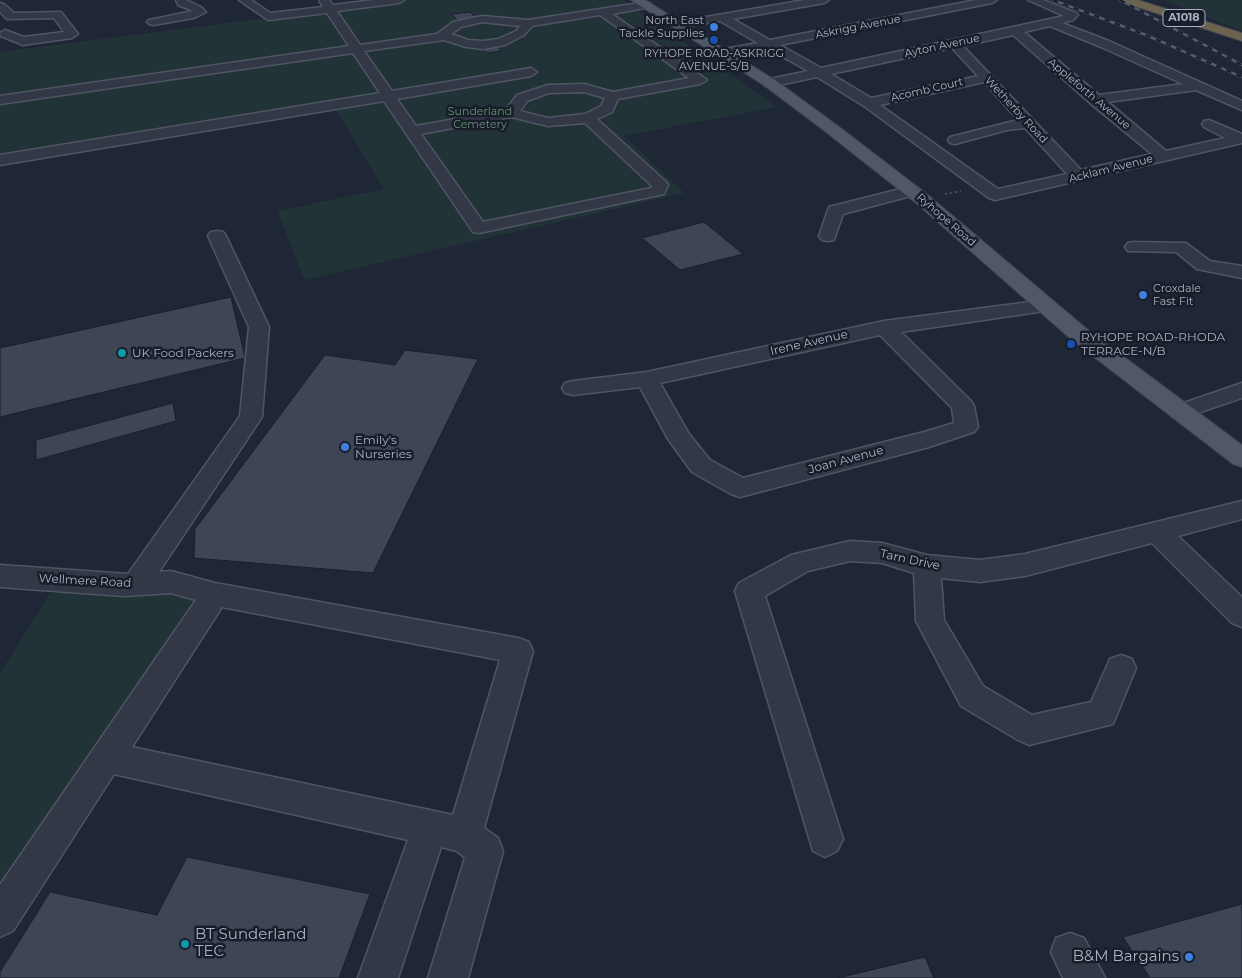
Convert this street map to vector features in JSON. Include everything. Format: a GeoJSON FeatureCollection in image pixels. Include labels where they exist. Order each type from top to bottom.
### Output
{"type":"FeatureCollection","features":[{"type":"Feature","properties":{"kind":"highway","name":"A1018"},"geometry":{"type":"LineString","coordinates":[[1126,0],[1242,37]]}},
{"type":"Feature","properties":{"kind":"main road","name":"Ryhope Road"},"geometry":{"type":"LineString","coordinates":[[642,3],[770,83],[917,195],[1080,335],[1242,458]]}},
{"type":"Feature","properties":{"kind":"street"},"geometry":{"type":"LineString","coordinates":[[154,22],[194,15],[200,12],[182,3],[182,0]]}},
{"type":"Feature","properties":{"kind":"street"},"geometry":{"type":"LineString","coordinates":[[244,0],[268,17],[327,4],[399,0]]}},
{"type":"Feature","properties":{"kind":"street"},"geometry":{"type":"LineString","coordinates":[[677,25],[719,11],[734,15],[824,0]]}},
{"type":"Feature","properties":{"kind":"street","name":"Askrigg Avenue"},"geometry":{"type":"LineString","coordinates":[[723,53],[992,0]]}},
{"type":"Feature","properties":{"kind":"street","name":"Ayton Avenue"},"geometry":{"type":"LineString","coordinates":[[770,83],[954,44],[1069,18],[1072,15],[1033,0]]}},
{"type":"Feature","properties":{"kind":"street"},"geometry":{"type":"LineString","coordinates":[[445,36],[442,35],[457,24],[482,19],[528,23],[602,12],[642,3]]}},
{"type":"Feature","properties":{"kind":"street"},"geometry":{"type":"LineString","coordinates":[[327,4],[479,228],[658,190],[660,185],[588,118]]}},
{"type":"Feature","properties":{"kind":"street"},"geometry":{"type":"LineString","coordinates":[[0,6],[11,17],[57,14],[72,34],[23,41],[5,34]]}},
{"type":"Feature","properties":{"kind":"street"},"geometry":{"type":"LineString","coordinates":[[52,14],[65,10]]}},
{"type":"Feature","properties":{"kind":"street"},"geometry":{"type":"LineString","coordinates":[[719,11],[869,103],[983,187]]}},
{"type":"Feature","properties":{"kind":"street"},"geometry":{"type":"LineString","coordinates":[[511,113],[522,98],[548,89],[584,88],[613,96],[700,80],[602,12]]}},
{"type":"Feature","properties":{"kind":"street"},"geometry":{"type":"LineString","coordinates":[[1050,22],[1105,44],[1242,106]]}},
{"type":"Feature","properties":{"kind":"street"},"geometry":{"type":"LineString","coordinates":[[0,100],[445,36],[466,43],[483,45],[501,42],[520,34],[528,23]]}},
{"type":"Feature","properties":{"kind":"street","name":"Appleforth Avenue"},"geometry":{"type":"LineString","coordinates":[[1015,30],[1163,156]]}},
{"type":"Feature","properties":{"kind":"street"},"geometry":{"type":"LineString","coordinates":[[501,42],[548,89]]}},
{"type":"Feature","properties":{"kind":"street","name":"Wetherby Road"},"geometry":{"type":"LineString","coordinates":[[954,44],[1078,177]]}},
{"type":"Feature","properties":{"kind":"street"},"geometry":{"type":"LineString","coordinates":[[0,160],[532,72]]}},
{"type":"Feature","properties":{"kind":"street","name":"Acomb Court"},"geometry":{"type":"LineString","coordinates":[[869,103],[986,78]]}},
{"type":"Feature","properties":{"kind":"street"},"geometry":{"type":"LineString","coordinates":[[1095,100],[1199,86]]}},
{"type":"Feature","properties":{"kind":"street"},"geometry":{"type":"LineString","coordinates":[[412,131],[511,113],[548,122],[588,118],[607,108],[613,96]]}},
{"type":"Feature","properties":{"kind":"street"},"geometry":{"type":"LineString","coordinates":[[955,140],[1006,126],[1028,123]]}},
{"type":"Feature","properties":{"kind":"street"},"geometry":{"type":"LineString","coordinates":[[1209,124],[1240,139]]}},
{"type":"Feature","properties":{"kind":"street","name":"Acklam Avenue"},"geometry":{"type":"LineString","coordinates":[[983,187],[995,195],[1240,139]]}},
{"type":"Feature","properties":{"kind":"street"},"geometry":{"type":"LineString","coordinates":[[828,236],[836,211],[917,195]]}},
{"type":"Feature","properties":{"kind":"street"},"geometry":{"type":"LineString","coordinates":[[136,584],[251,417],[258,327],[217,236]]}},
{"type":"Feature","properties":{"kind":"street"},"geometry":{"type":"LineString","coordinates":[[1134,247],[1180,246],[1204,265],[1242,272]]}},
{"type":"Feature","properties":{"kind":"street","name":"Irene Avenue"},"geometry":{"type":"LineString","coordinates":[[573,388],[647,379],[884,327],[1045,306]]}},
{"type":"Feature","properties":{"kind":"street","name":"Joan Avenue"},"geometry":{"type":"LineString","coordinates":[[647,379],[680,438],[700,466],[740,488],[966,427],[963,406],[912,352],[884,327]]}},
{"type":"Feature","properties":{"kind":"street"},"geometry":{"type":"LineString","coordinates":[[1180,412],[1242,390]]}},
{"type":"Feature","properties":{"kind":"street","name":"Tarn Drive"},"geometry":{"type":"LineString","coordinates":[[825,839],[749,590],[801,562],[850,551],[882,553],[928,566],[980,571],[1025,565],[1158,533],[1242,510]]}},
{"type":"Feature","properties":{"kind":"street"},"geometry":{"type":"LineString","coordinates":[[1158,533],[1242,615]]}},
{"type":"Feature","properties":{"kind":"street"},"geometry":{"type":"LineString","coordinates":[[928,566],[930,621],[972,696],[1029,730],[1102,714],[1122,668]]}},
{"type":"Feature","properties":{"kind":"street","name":"Wellmere Road"},"geometry":{"type":"LineString","coordinates":[[0,576],[124,586],[171,582],[215,594],[518,651],[465,835]]}},
{"type":"Feature","properties":{"kind":"street"},"geometry":{"type":"LineString","coordinates":[[0,918],[215,594]]}},
{"type":"Feature","properties":{"kind":"street"},"geometry":{"type":"LineString","coordinates":[[108,757],[465,835],[485,851],[448,978]]}},
{"type":"Feature","properties":{"kind":"street"},"geometry":{"type":"LineString","coordinates":[[378,978],[430,827]]}},
{"type":"Feature","properties":{"kind":"path"},"geometry":{"type":"LineString","coordinates":[[917,195],[983,187]]}},
{"type":"Feature","properties":{"kind":"green space","name":"Sunderland Cemetery"},"geometry":{"type":"Polygon","coordinates":[[[407,0],[624,0],[777,107],[624,136],[684,193],[304,280],[278,211],[384,189],[334,107],[0,163],[0,52],[407,0]]]}},
{"type":"Feature","properties":{"kind":"green space"},"geometry":{"type":"Polygon","coordinates":[[[1164,0],[1242,0],[1242,31],[1164,0]]]}},
{"type":"Feature","properties":{"kind":"green space"},"geometry":{"type":"Polygon","coordinates":[[[209,592],[0,913],[0,673],[50,593],[209,592]]]}},
{"type":"Feature","properties":{"kind":"building"},"geometry":{"type":"Polygon","coordinates":[[[470,12],[476,18],[458,21],[452,14],[470,12]]]}},
{"type":"Feature","properties":{"kind":"building"},"geometry":{"type":"Polygon","coordinates":[[[496,46],[502,51],[487,53],[482,47],[496,46]]]}},
{"type":"Feature","properties":{"kind":"building"},"geometry":{"type":"Polygon","coordinates":[[[704,222],[743,254],[680,270],[642,238],[704,222]]]}},
{"type":"Feature","properties":{"kind":"building","name":"UK Food Packers"},"geometry":{"type":"Polygon","coordinates":[[[231,297],[245,358],[0,417],[0,348],[231,297]]]}},
{"type":"Feature","properties":{"kind":"building","name":"Emily's Nurseries"},"geometry":{"type":"Polygon","coordinates":[[[405,350],[478,359],[373,573],[194,558],[195,529],[325,355],[395,365],[405,350]]]}},
{"type":"Feature","properties":{"kind":"building"},"geometry":{"type":"Polygon","coordinates":[[[173,403],[176,421],[36,460],[36,440],[173,403]]]}},
{"type":"Feature","properties":{"kind":"building","name":"BT Sunderland TEC"},"geometry":{"type":"Polygon","coordinates":[[[187,857],[370,894],[339,978],[0,978],[0,972],[50,892],[157,915],[187,857]]]}},
{"type":"Feature","properties":{"kind":"building","name":"B&M Bargains"},"geometry":{"type":"Polygon","coordinates":[[[1242,904],[1242,978],[1150,978],[1123,937],[1242,904]]]}},
{"type":"Feature","properties":{"kind":"building"},"geometry":{"type":"Polygon","coordinates":[[[925,957],[934,978],[838,978],[925,957]]]}},
{"type":"Feature","properties":{"kind":"railway"},"geometry":{"type":"LineString","coordinates":[[1053,0],[1146,35],[1242,77]]}},
{"type":"Feature","properties":{"kind":"railway"},"geometry":{"type":"LineString","coordinates":[[1120,0],[1242,65]]}},
{"type":"Feature","properties":{"kind":"place","name":"North East Tackle Supplies"},"geometry":{"type":"Point","coordinates":[714,27]}},
{"type":"Feature","properties":{"kind":"place","name":"RYHOPE ROAD-ASKRIGG AVENUE-S/B"},"geometry":{"type":"Point","coordinates":[714,40]}},
{"type":"Feature","properties":{"kind":"place","name":"Croxdale Fast Fit"},"geometry":{"type":"Point","coordinates":[1143,295]}},
{"type":"Feature","properties":{"kind":"place","name":"RYHOPE ROAD-RHODA TERRACE-N/B"},"geometry":{"type":"Point","coordinates":[1071,344]}},
{"type":"Feature","properties":{"kind":"place","name":"UK Food Packers"},"geometry":{"type":"Point","coordinates":[122,353]}},
{"type":"Feature","properties":{"kind":"place","name":"Emily's Nurseries"},"geometry":{"type":"Point","coordinates":[345,447]}},
{"type":"Feature","properties":{"kind":"place","name":"BT Sunderland TEC"},"geometry":{"type":"Point","coordinates":[185,944]}},
{"type":"Feature","properties":{"kind":"place","name":"B&M Bargains"},"geometry":{"type":"Point","coordinates":[1189,957]}}]}
